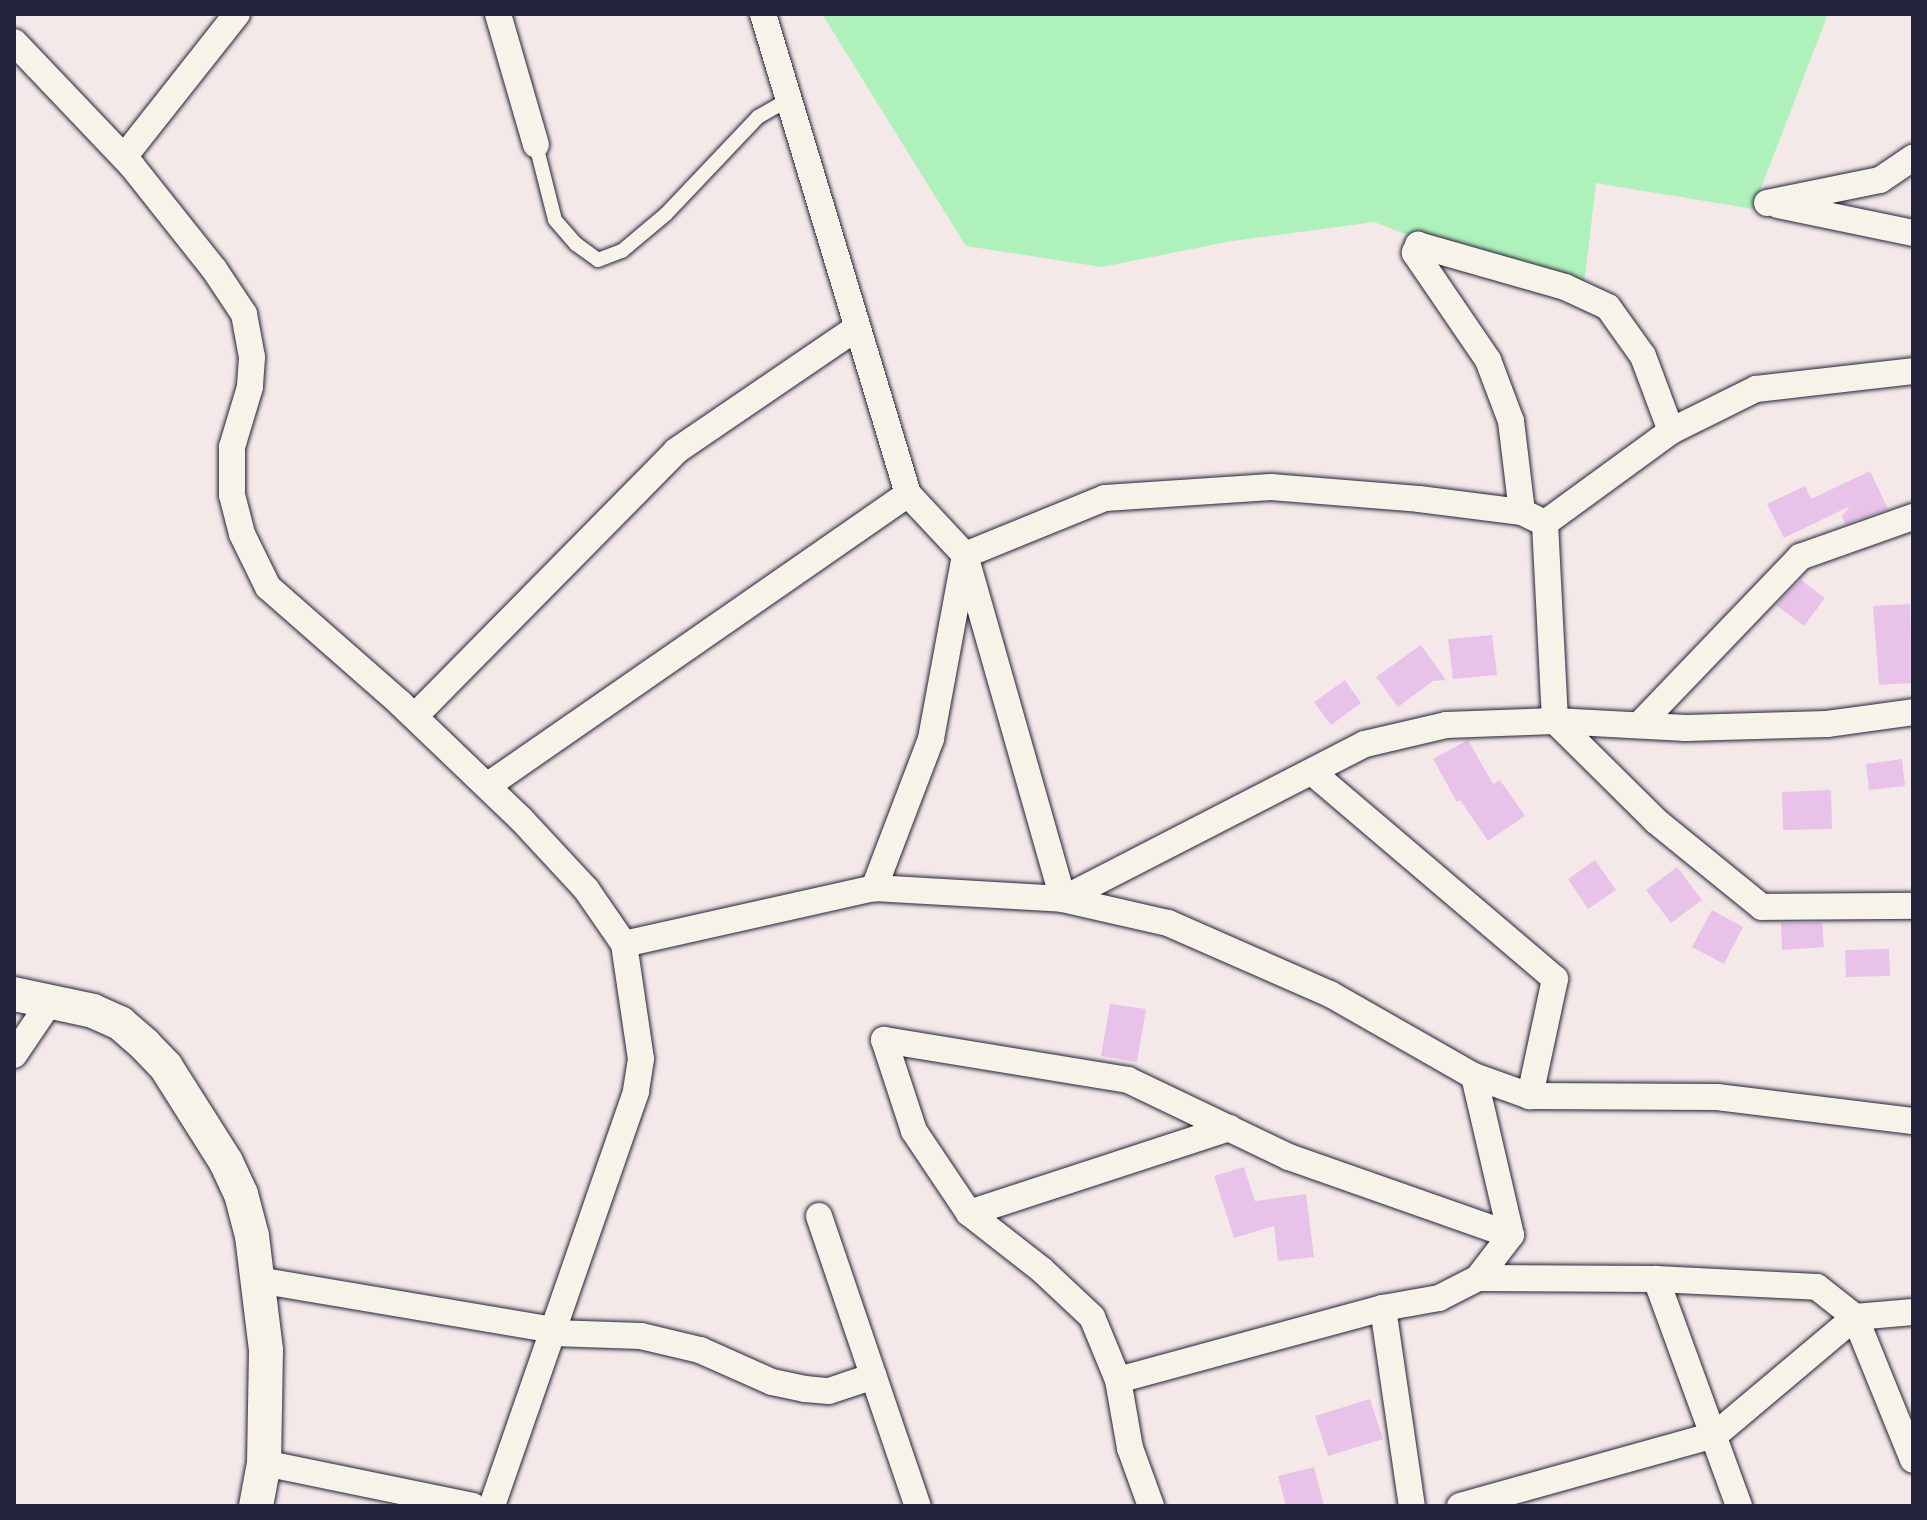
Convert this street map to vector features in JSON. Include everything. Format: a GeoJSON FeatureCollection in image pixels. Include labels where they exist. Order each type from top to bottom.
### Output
{"type":"FeatureCollection","features":[{"type":"Feature","properties":{"kind":"street"},"geometry":{"type":"LineString","coordinates":[[124,157],[237,14]]}},
{"type":"Feature","properties":{"kind":"street"},"geometry":{"type":"LineString","coordinates":[[498,14],[536,145]]}},
{"type":"Feature","properties":{"kind":"street"},"geometry":{"type":"LineString","coordinates":[[763,14],[855,329],[908,494],[965,555],[1063,899]]}},
{"type":"Feature","properties":{"kind":"street"},"geometry":{"type":"LineString","coordinates":[[14,42],[124,157],[214,269],[244,314],[252,357],[250,387],[232,447],[232,495],[242,534],[268,587],[415,716],[487,786],[586,889],[624,944],[641,1059],[636,1092],[492,1506]]}},
{"type":"Feature","properties":{"kind":"street"},"geometry":{"type":"LineString","coordinates":[[1913,158],[1880,180],[1767,203],[1913,233]]}},
{"type":"Feature","properties":{"kind":"street"},"geometry":{"type":"LineString","coordinates":[[1671,431],[1643,356],[1608,307],[1565,287],[1418,245],[1415,253],[1455,306],[1488,360],[1511,421],[1533,518],[1555,721],[1656,821],[1762,907],[1913,906]]}},
{"type":"Feature","properties":{"kind":"street"},"geometry":{"type":"LineString","coordinates":[[415,716],[676,451],[855,329]]}},
{"type":"Feature","properties":{"kind":"street"},"geometry":{"type":"LineString","coordinates":[[965,555],[1105,498],[1271,487],[1419,499],[1533,518],[1671,431],[1756,389],[1913,371]]}},
{"type":"Feature","properties":{"kind":"street"},"geometry":{"type":"LineString","coordinates":[[487,786],[908,494]]}},
{"type":"Feature","properties":{"kind":"street"},"geometry":{"type":"LineString","coordinates":[[1639,725],[1800,557],[1913,517]]}},
{"type":"Feature","properties":{"kind":"street"},"geometry":{"type":"LineString","coordinates":[[874,888],[931,739],[965,555]]}},
{"type":"Feature","properties":{"kind":"street"},"geometry":{"type":"LineString","coordinates":[[1063,899],[1365,744],[1446,725],[1555,721],[1686,728],[1827,724],[1913,712]]}},
{"type":"Feature","properties":{"kind":"street"},"geometry":{"type":"LineString","coordinates":[[1312,772],[1555,979],[1530,1096]]}},
{"type":"Feature","properties":{"kind":"street"},"geometry":{"type":"LineString","coordinates":[[624,944],[874,888],[1063,899],[1168,923],[1330,994],[1474,1076],[1530,1096],[1717,1097],[1913,1121]]}},
{"type":"Feature","properties":{"kind":"street"},"geometry":{"type":"LineString","coordinates":[[14,994],[93,1011],[120,1023],[166,1067],[226,1162],[241,1194],[252,1236],[266,1350],[264,1463],[256,1506]]}},
{"type":"Feature","properties":{"kind":"street"},"geometry":{"type":"LineString","coordinates":[[14,1055],[50,1002]]}},
{"type":"Feature","properties":{"kind":"street"},"geometry":{"type":"LineString","coordinates":[[1151,1506],[1130,1448],[1118,1380],[1092,1317],[1042,1270],[969,1213],[914,1131],[884,1040],[1128,1080],[1289,1157],[1511,1235]]}},
{"type":"Feature","properties":{"kind":"street"},"geometry":{"type":"LineString","coordinates":[[1474,1076],[1511,1235]]}},
{"type":"Feature","properties":{"kind":"street"},"geometry":{"type":"LineString","coordinates":[[969,1213],[1229,1128]]}},
{"type":"Feature","properties":{"kind":"street"},"geometry":{"type":"LineString","coordinates":[[819,1216],[918,1506]]}},
{"type":"Feature","properties":{"kind":"street"},"geometry":{"type":"LineString","coordinates":[[1118,1380],[1383,1308],[1439,1298],[1478,1278],[1511,1235]]}},
{"type":"Feature","properties":{"kind":"street"},"geometry":{"type":"LineString","coordinates":[[1478,1278],[1656,1279],[1817,1287],[1855,1317],[1913,1460]]}},
{"type":"Feature","properties":{"kind":"street"},"geometry":{"type":"LineString","coordinates":[[1656,1279],[1739,1506]]}},
{"type":"Feature","properties":{"kind":"street"},"geometry":{"type":"LineString","coordinates":[[258,1280],[554,1332],[641,1336],[700,1350],[772,1382],[805,1389],[829,1391],[874,1376]]}},
{"type":"Feature","properties":{"kind":"street"},"geometry":{"type":"LineString","coordinates":[[1383,1308],[1412,1506]]}},
{"type":"Feature","properties":{"kind":"street"},"geometry":{"type":"LineString","coordinates":[[1460,1506],[1715,1435],[1855,1317],[1913,1312]]}},
{"type":"Feature","properties":{"kind":"street"},"geometry":{"type":"LineString","coordinates":[[264,1463],[473,1506]]}},
{"type":"Feature","properties":{"kind":"lane"},"geometry":{"type":"LineString","coordinates":[[536,145],[555,220],[576,244],[598,260],[622,251],[666,214],[758,117],[788,100]]}},
{"type":"Feature","properties":{"kind":"green space"},"geometry":{"type":"Polygon","coordinates":[[[822,14],[1828,14],[1753,209],[1596,183],[1582,302],[1374,222],[1232,241],[1102,267],[966,246],[822,14]]]}},
{"type":"Feature","properties":{"kind":"building"},"geometry":{"type":"Polygon","coordinates":[[[1870,471],[1888,509],[1845,524],[1842,516],[1850,506],[1784,538],[1767,504],[1805,486],[1811,499],[1870,471]]]}},
{"type":"Feature","properties":{"kind":"building"},"geometry":{"type":"Polygon","coordinates":[[[1801,580],[1825,598],[1804,626],[1776,605],[1801,580]]]}},
{"type":"Feature","properties":{"kind":"building"},"geometry":{"type":"Polygon","coordinates":[[[1910,604],[1912,683],[1879,685],[1873,606],[1910,604]]]}},
{"type":"Feature","properties":{"kind":"building"},"geometry":{"type":"Polygon","coordinates":[[[1492,635],[1497,675],[1453,679],[1448,639],[1492,635]]]}},
{"type":"Feature","properties":{"kind":"building"},"geometry":{"type":"Polygon","coordinates":[[[1421,645],[1446,680],[1433,681],[1398,707],[1376,677],[1421,645]]]}},
{"type":"Feature","properties":{"kind":"building"},"geometry":{"type":"Polygon","coordinates":[[[1345,680],[1361,703],[1331,725],[1314,702],[1345,680]]]}},
{"type":"Feature","properties":{"kind":"building"},"geometry":{"type":"Polygon","coordinates":[[[1468,740],[1493,784],[1500,780],[1525,816],[1488,841],[1460,800],[1457,802],[1433,759],[1468,740]]]}},
{"type":"Feature","properties":{"kind":"building"},"geometry":{"type":"Polygon","coordinates":[[[1902,759],[1905,786],[1869,790],[1866,764],[1902,759]]]}},
{"type":"Feature","properties":{"kind":"building"},"geometry":{"type":"Polygon","coordinates":[[[1831,790],[1832,829],[1783,830],[1782,792],[1831,790]]]}},
{"type":"Feature","properties":{"kind":"building"},"geometry":{"type":"Polygon","coordinates":[[[1595,860],[1616,890],[1588,909],[1568,879],[1595,860]]]}},
{"type":"Feature","properties":{"kind":"building"},"geometry":{"type":"Polygon","coordinates":[[[1677,867],[1702,900],[1671,923],[1646,890],[1677,867]]]}},
{"type":"Feature","properties":{"kind":"building"},"geometry":{"type":"Polygon","coordinates":[[[1712,910],[1743,927],[1724,964],[1692,947],[1712,910]]]}},
{"type":"Feature","properties":{"kind":"building"},"geometry":{"type":"Polygon","coordinates":[[[1781,923],[1822,923],[1824,947],[1782,950],[1781,923]]]}},
{"type":"Feature","properties":{"kind":"building"},"geometry":{"type":"Polygon","coordinates":[[[1889,949],[1890,976],[1846,977],[1845,950],[1889,949]]]}},
{"type":"Feature","properties":{"kind":"building"},"geometry":{"type":"Polygon","coordinates":[[[1110,1004],[1146,1009],[1137,1062],[1101,1056],[1110,1004]]]}},
{"type":"Feature","properties":{"kind":"building"},"geometry":{"type":"Polygon","coordinates":[[[1244,1167],[1255,1201],[1306,1194],[1314,1257],[1278,1261],[1274,1226],[1234,1238],[1214,1176],[1244,1167]]]}},
{"type":"Feature","properties":{"kind":"building"},"geometry":{"type":"Polygon","coordinates":[[[1370,1399],[1383,1439],[1328,1456],[1315,1416],[1370,1399]]]}},
{"type":"Feature","properties":{"kind":"building"},"geometry":{"type":"Polygon","coordinates":[[[1314,1467],[1324,1506],[1286,1506],[1278,1476],[1314,1467]]]}}]}
